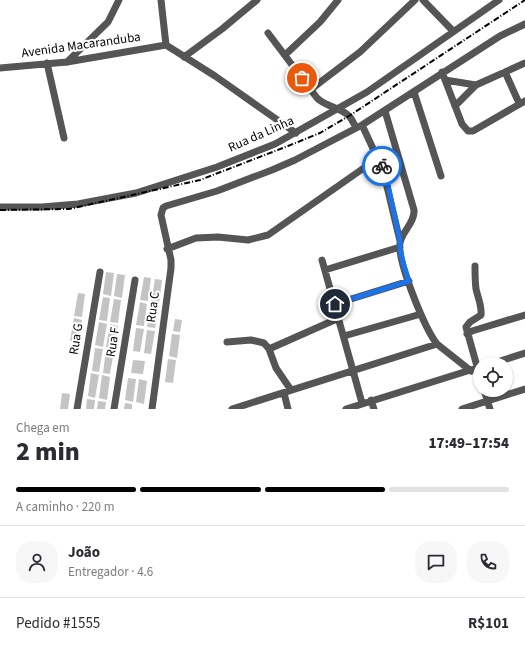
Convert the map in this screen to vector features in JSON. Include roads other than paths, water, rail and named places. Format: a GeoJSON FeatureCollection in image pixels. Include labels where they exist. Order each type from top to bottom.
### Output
{"type":"FeatureCollection","features":[{"type":"Feature","properties":{"kind":"street"},"geometry":{"type":"LineString","coordinates":[[67,62],[108,22],[119,0]]}},
{"type":"Feature","properties":{"kind":"street"},"geometry":{"type":"LineString","coordinates":[[161,0],[166,45],[215,76],[296,133]]}},
{"type":"Feature","properties":{"kind":"street"},"geometry":{"type":"LineString","coordinates":[[184,56],[222,29],[257,0]]}},
{"type":"Feature","properties":{"kind":"street"},"geometry":{"type":"LineString","coordinates":[[285,55],[320,22],[338,0]]}},
{"type":"Feature","properties":{"kind":"street"},"geometry":{"type":"LineString","coordinates":[[310,90],[360,52],[415,0]]}},
{"type":"Feature","properties":{"kind":"street"},"geometry":{"type":"LineString","coordinates":[[424,0],[453,31]]}},
{"type":"Feature","properties":{"kind":"street","name":"Rua da Linha"},"geometry":{"type":"LineString","coordinates":[[0,207],[42,207],[78,204],[136,192],[216,167],[275,144],[338,109],[375,86],[499,0]]}},
{"type":"Feature","properties":{"kind":"street"},"geometry":{"type":"LineString","coordinates":[[359,126],[385,111],[442,72],[500,36],[525,24]]}},
{"type":"Feature","properties":{"kind":"street"},"geometry":{"type":"LineString","coordinates":[[268,33],[310,90],[322,102],[349,116],[359,126],[381,165],[387,180],[409,281],[421,314],[437,344],[473,367]]}},
{"type":"Feature","properties":{"kind":"street","name":"Avenida Macaranduba"},"geometry":{"type":"LineString","coordinates":[[0,68],[67,62],[166,45]]}},
{"type":"Feature","properties":{"kind":"street"},"geometry":{"type":"LineString","coordinates":[[47,63],[64,138]]}},
{"type":"Feature","properties":{"kind":"street"},"geometry":{"type":"LineString","coordinates":[[454,106],[476,85],[525,63]]}},
{"type":"Feature","properties":{"kind":"street"},"geometry":{"type":"LineString","coordinates":[[442,72],[454,106],[464,127],[468,131],[522,102],[505,72]]}},
{"type":"Feature","properties":{"kind":"street"},"geometry":{"type":"LineString","coordinates":[[445,80],[476,85]]}},
{"type":"Feature","properties":{"kind":"street"},"geometry":{"type":"LineString","coordinates":[[414,92],[441,176]]}},
{"type":"Feature","properties":{"kind":"street"},"geometry":{"type":"LineString","coordinates":[[325,270],[400,244],[412,220],[414,210],[385,111]]}},
{"type":"Feature","properties":{"kind":"street","name":"Rua C"},"geometry":{"type":"LineString","coordinates":[[152,409],[171,268],[162,210],[166,206],[217,191],[280,167],[359,126]]}},
{"type":"Feature","properties":{"kind":"street"},"geometry":{"type":"LineString","coordinates":[[167,248],[196,238],[218,237],[248,240],[268,235],[370,163],[374,152]]}},
{"type":"Feature","properties":{"kind":"street"},"geometry":{"type":"LineString","coordinates":[[322,260],[362,403]]}},
{"type":"Feature","properties":{"kind":"street"},"geometry":{"type":"LineString","coordinates":[[473,357],[466,327],[470,322],[481,315],[482,309],[475,278],[476,266]]}},
{"type":"Feature","properties":{"kind":"street","name":"Rua G"},"geometry":{"type":"LineString","coordinates":[[77,409],[100,272]]}},
{"type":"Feature","properties":{"kind":"street","name":"Rua F"},"geometry":{"type":"LineString","coordinates":[[114,409],[135,280]]}},
{"type":"Feature","properties":{"kind":"street"},"geometry":{"type":"LineString","coordinates":[[335,304],[409,281]]}},
{"type":"Feature","properties":{"kind":"street"},"geometry":{"type":"LineString","coordinates":[[344,336],[421,314]]}},
{"type":"Feature","properties":{"kind":"street"},"geometry":{"type":"LineString","coordinates":[[467,334],[472,331],[525,315]]}},
{"type":"Feature","properties":{"kind":"street"},"geometry":{"type":"LineString","coordinates":[[270,350],[339,318]]}},
{"type":"Feature","properties":{"kind":"street"},"geometry":{"type":"LineString","coordinates":[[227,342],[251,340],[261,342],[270,350],[272,361],[287,391],[288,409]]}},
{"type":"Feature","properties":{"kind":"street"},"geometry":{"type":"LineString","coordinates":[[232,409],[437,344]]}},
{"type":"Feature","properties":{"kind":"street"},"geometry":{"type":"LineString","coordinates":[[513,357],[525,353]]}},
{"type":"Feature","properties":{"kind":"street"},"geometry":{"type":"LineString","coordinates":[[346,409],[371,400],[473,370]]}},
{"type":"Feature","properties":{"kind":"street"},"geometry":{"type":"LineString","coordinates":[[462,409],[489,405],[525,389]]}},
{"type":"Feature","properties":{"kind":"street"},"geometry":{"type":"LineString","coordinates":[[371,400],[374,409]]}},
{"type":"Feature","properties":{"kind":"railway"},"geometry":{"type":"LineString","coordinates":[[0,210],[69,209],[200,180],[288,146],[320,133],[349,116],[525,0]]}}]}
